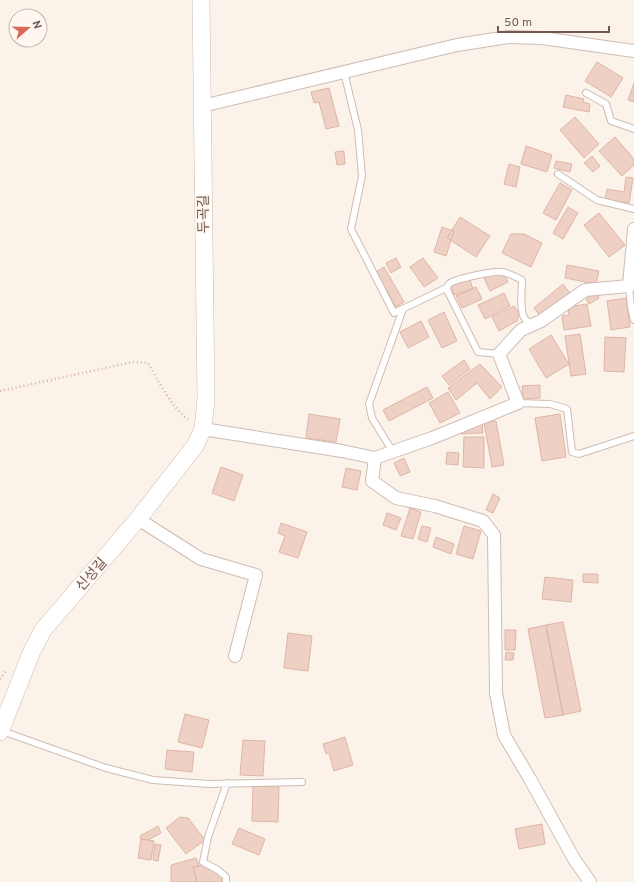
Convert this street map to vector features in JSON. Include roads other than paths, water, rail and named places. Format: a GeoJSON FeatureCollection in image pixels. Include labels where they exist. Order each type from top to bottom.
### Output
{"type":"FeatureCollection","features":[{"type":"Feature","properties":{"kind":"street","name":"두곡길"},"geometry":{"type":"LineString","coordinates":[[201,0],[206,399],[203,429]]}},
{"type":"Feature","properties":{"kind":"street"},"geometry":{"type":"LineString","coordinates":[[202,106],[457,45],[508,37],[542,38],[634,51]]}},
{"type":"Feature","properties":{"kind":"street"},"geometry":{"type":"LineString","coordinates":[[203,429],[342,451],[375,458],[432,438],[518,403],[499,354],[521,330],[541,321],[585,290],[629,286],[634,229]]}},
{"type":"Feature","properties":{"kind":"street","name":"신성길"},"geometry":{"type":"LineString","coordinates":[[0,731],[32,651],[43,630],[138,519],[195,446],[203,429]]}},
{"type":"Feature","properties":{"kind":"street"},"geometry":{"type":"LineString","coordinates":[[375,458],[372,481],[396,498],[435,506],[483,521],[494,535],[496,693],[504,735],[574,859],[590,882]]}},
{"type":"Feature","properties":{"kind":"street"},"geometry":{"type":"LineString","coordinates":[[138,519],[201,558],[256,575],[235,656]]}},
{"type":"Feature","properties":{"kind":"lane"},"geometry":{"type":"LineString","coordinates":[[344,72],[358,130],[362,176],[351,229],[394,313],[446,288],[451,282],[475,275],[501,271],[522,280],[521,306],[524,319],[530,323],[536,324]]}},
{"type":"Feature","properties":{"kind":"lane"},"geometry":{"type":"LineString","coordinates":[[586,93],[606,104],[611,121],[634,129]]}},
{"type":"Feature","properties":{"kind":"lane"},"geometry":{"type":"LineString","coordinates":[[558,174],[597,200],[634,209]]}},
{"type":"Feature","properties":{"kind":"lane"},"geometry":{"type":"LineString","coordinates":[[629,286],[634,320]]}},
{"type":"Feature","properties":{"kind":"lane"},"geometry":{"type":"LineString","coordinates":[[446,288],[478,352],[499,354]]}},
{"type":"Feature","properties":{"kind":"lane"},"geometry":{"type":"LineString","coordinates":[[393,452],[372,418],[369,404],[403,309]]}},
{"type":"Feature","properties":{"kind":"lane"},"geometry":{"type":"LineString","coordinates":[[518,403],[550,404],[567,409],[572,452],[579,454],[634,436]]}},
{"type":"Feature","properties":{"kind":"lane"},"geometry":{"type":"LineString","coordinates":[[0,731],[106,768],[153,780],[209,784],[302,782]]}},
{"type":"Feature","properties":{"kind":"lane"},"geometry":{"type":"LineString","coordinates":[[226,882],[226,877],[218,870],[203,862],[208,837],[227,783]]}}]}
